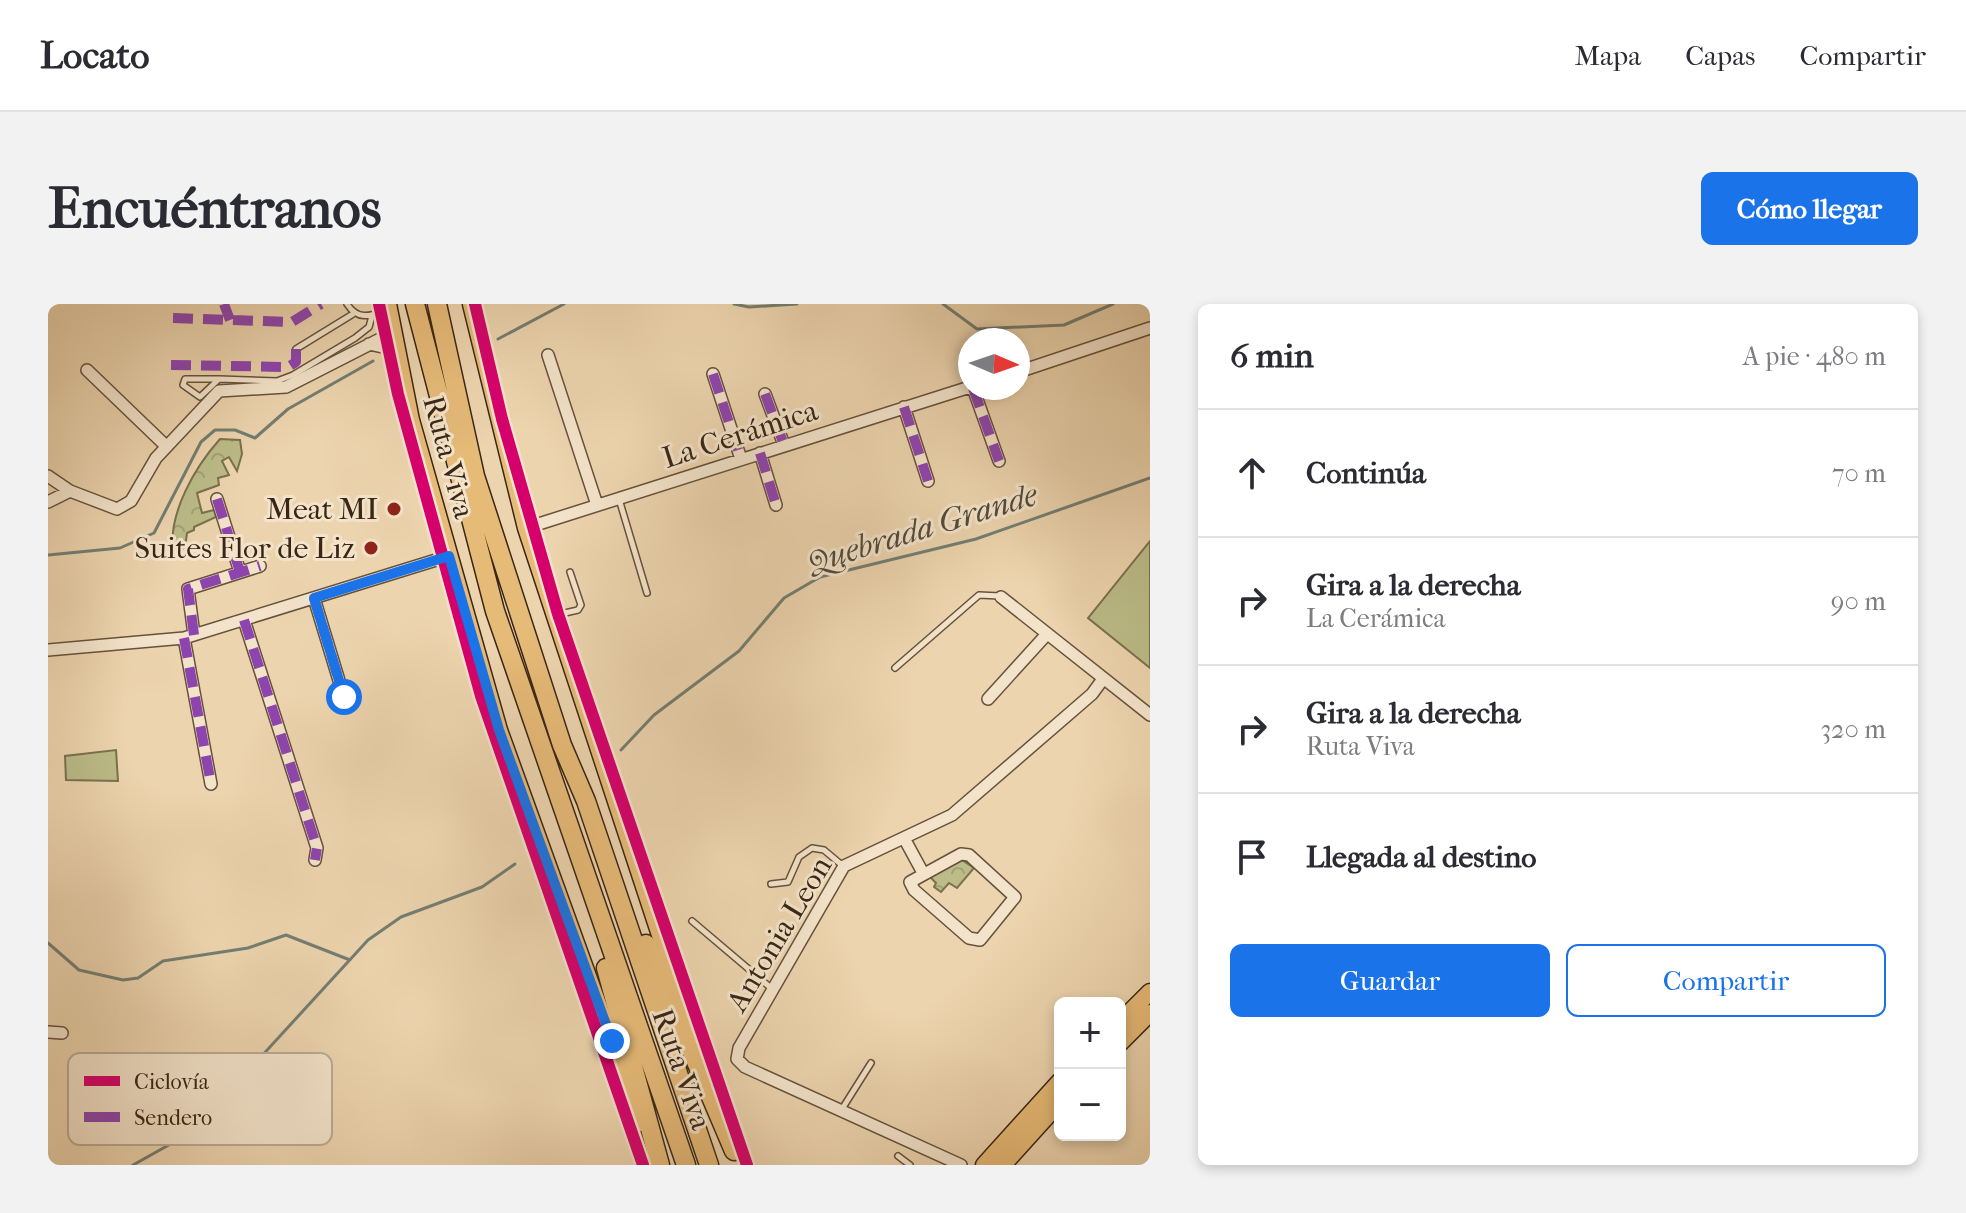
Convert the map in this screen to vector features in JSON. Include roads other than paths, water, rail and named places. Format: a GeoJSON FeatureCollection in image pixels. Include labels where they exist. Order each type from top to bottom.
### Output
{"type":"FeatureCollection","features":[{"type":"Feature","properties":{"kind":"highway","name":"Ruta Viva"},"geometry":{"type":"LineString","coordinates":[[415,304],[464,504],[495,611],[686,1165]]}},
{"type":"Feature","properties":{"kind":"highway","name":"Ruta Viva"},"geometry":{"type":"LineString","coordinates":[[437,304],[475,476],[562,745],[586,801],[709,1165]]}},
{"type":"Feature","properties":{"kind":"highway"},"geometry":{"type":"LineString","coordinates":[[586,801],[737,1158]]}},
{"type":"Feature","properties":{"kind":"highway"},"geometry":{"type":"LineString","coordinates":[[567,819],[579,885],[612,988],[659,1165]]}},
{"type":"Feature","properties":{"kind":"main road","name":"Ruta Viva"},"geometry":{"type":"LineString","coordinates":[[471,304],[526,528],[737,1158]]}},
{"type":"Feature","properties":{"kind":"main road","name":"Ruta Viva"},"geometry":{"type":"LineString","coordinates":[[388,307],[408,423],[439,538],[449,556],[499,730],[659,1165]]}},
{"type":"Feature","properties":{"kind":"main road"},"geometry":{"type":"LineString","coordinates":[[1126,1016],[1150,992]]}},
{"type":"Feature","properties":{"kind":"main road"},"geometry":{"type":"LineString","coordinates":[[1126,1037],[1150,1013]]}},
{"type":"Feature","properties":{"kind":"main road"},"geometry":{"type":"LineString","coordinates":[[984,1165],[1054,1088]]}},
{"type":"Feature","properties":{"kind":"main road"},"geometry":{"type":"LineString","coordinates":[[1003,1165],[1054,1109]]}},
{"type":"Feature","properties":{"kind":"street"},"geometry":{"type":"LineString","coordinates":[[1030,368],[1150,328]]}},
{"type":"Feature","properties":{"kind":"street"},"geometry":{"type":"LineString","coordinates":[[48,476],[70,491],[117,509],[131,501],[166,446],[219,391],[286,387],[392,329]]}},
{"type":"Feature","properties":{"kind":"street"},"geometry":{"type":"LineString","coordinates":[[369,344],[396,350]]}},
{"type":"Feature","properties":{"kind":"street"},"geometry":{"type":"LineString","coordinates":[[548,355],[597,505]]}},
{"type":"Feature","properties":{"kind":"street"},"geometry":{"type":"LineString","coordinates":[[87,370],[166,446]]}},
{"type":"Feature","properties":{"kind":"street"},"geometry":{"type":"LineString","coordinates":[[713,374],[741,459]]}},
{"type":"Feature","properties":{"kind":"street","name":"La Cerámica"},"geometry":{"type":"LineString","coordinates":[[526,528],[958,392]]}},
{"type":"Feature","properties":{"kind":"street"},"geometry":{"type":"LineString","coordinates":[[765,394],[784,445]]}},
{"type":"Feature","properties":{"kind":"street"},"geometry":{"type":"LineString","coordinates":[[976,400],[999,461]]}},
{"type":"Feature","properties":{"kind":"street"},"geometry":{"type":"LineString","coordinates":[[904,407],[928,481]]}},
{"type":"Feature","properties":{"kind":"street"},"geometry":{"type":"LineString","coordinates":[[760,453],[776,505]]}},
{"type":"Feature","properties":{"kind":"street"},"geometry":{"type":"LineString","coordinates":[[48,502],[70,491]]}},
{"type":"Feature","properties":{"kind":"street"},"geometry":{"type":"LineString","coordinates":[[217,499],[240,572]]}},
{"type":"Feature","properties":{"kind":"street"},"geometry":{"type":"LineString","coordinates":[[48,650],[189,637],[449,556]]}},
{"type":"Feature","properties":{"kind":"street"},"geometry":{"type":"LineString","coordinates":[[211,784],[189,637],[188,589],[260,566]]}},
{"type":"Feature","properties":{"kind":"street"},"geometry":{"type":"LineString","coordinates":[[1001,597],[1150,715]]}},
{"type":"Feature","properties":{"kind":"street"},"geometry":{"type":"LineString","coordinates":[[314,598],[344,697]]}},
{"type":"Feature","properties":{"kind":"street"},"geometry":{"type":"LineString","coordinates":[[244,620],[317,848],[315,860]]}},
{"type":"Feature","properties":{"kind":"street"},"geometry":{"type":"LineString","coordinates":[[988,699],[1047,634]]}},
{"type":"Feature","properties":{"kind":"street","name":"Antonia Leon"},"geometry":{"type":"LineString","coordinates":[[961,1165],[745,1067],[737,1059],[739,1048],[844,866],[952,815],[1092,694],[1103,679]]}},
{"type":"Feature","properties":{"kind":"street"},"geometry":{"type":"LineString","coordinates":[[904,838],[923,873]]}},
{"type":"Feature","properties":{"kind":"street"},"geometry":{"type":"LineString","coordinates":[[961,854],[969,855],[1015,897],[980,940],[974,940],[914,890],[910,882],[923,873],[961,854]]}},
{"type":"Feature","properties":{"kind":"street"},"geometry":{"type":"LineString","coordinates":[[48,1032],[62,1033]]}},
{"type":"Feature","properties":{"kind":"lane"},"geometry":{"type":"LineString","coordinates":[[347,304],[353,314]]}},
{"type":"Feature","properties":{"kind":"lane"},"geometry":{"type":"LineString","coordinates":[[296,349],[353,314],[372,316],[388,307]]}},
{"type":"Feature","properties":{"kind":"lane"},"geometry":{"type":"LineString","coordinates":[[219,379],[200,397],[183,385],[185,379],[191,377],[277,381],[293,375],[355,338],[369,327],[372,316]]}},
{"type":"Feature","properties":{"kind":"lane"},"geometry":{"type":"LineString","coordinates":[[619,498],[647,593]]}},
{"type":"Feature","properties":{"kind":"lane"},"geometry":{"type":"LineString","coordinates":[[555,615],[580,608],[570,572]]}},
{"type":"Feature","properties":{"kind":"lane"},"geometry":{"type":"LineString","coordinates":[[895,668],[979,595],[1001,597]]}},
{"type":"Feature","properties":{"kind":"lane"},"geometry":{"type":"LineString","coordinates":[[771,884],[788,882],[799,857],[812,848],[824,850],[844,866]]}},
{"type":"Feature","properties":{"kind":"lane"},"geometry":{"type":"LineString","coordinates":[[692,921],[772,989]]}},
{"type":"Feature","properties":{"kind":"lane"},"geometry":{"type":"LineString","coordinates":[[841,1110],[871,1063]]}},
{"type":"Feature","properties":{"kind":"lane"},"geometry":{"type":"LineString","coordinates":[[898,1156],[910,1165]]}},
{"type":"Feature","properties":{"kind":"waterway"},"geometry":{"type":"LineString","coordinates":[[498,339],[564,304]]}},
{"type":"Feature","properties":{"kind":"waterway"},"geometry":{"type":"LineString","coordinates":[[734,304],[749,307],[797,304]]}},
{"type":"Feature","properties":{"kind":"waterway"},"geometry":{"type":"LineString","coordinates":[[943,304],[977,329],[1064,325],[1113,304]]}},
{"type":"Feature","properties":{"kind":"waterway"},"geometry":{"type":"LineString","coordinates":[[48,555],[120,548],[154,533],[201,442],[215,430],[235,430],[255,438],[288,409],[373,361]]}},
{"type":"Feature","properties":{"kind":"waterway","name":"Quebrada Grande"},"geometry":{"type":"LineString","coordinates":[[621,750],[654,715],[739,651],[784,598],[820,577],[976,539],[1150,478]]}},
{"type":"Feature","properties":{"kind":"waterway","name":"Quebrada Grande"},"geometry":{"type":"LineString","coordinates":[[264,1053],[368,940],[401,917],[482,887],[515,864]]}},
{"type":"Feature","properties":{"kind":"waterway"},"geometry":{"type":"LineString","coordinates":[[48,943],[79,970],[123,980],[138,978],[163,961],[248,948],[286,935],[350,960]]}},
{"type":"Feature","properties":{"kind":"waterway","name":"Quebrada Grande"},"geometry":{"type":"LineString","coordinates":[[133,1165],[169,1145]]}},
{"type":"Feature","properties":{"kind":"place","name":"Meat MI"},"geometry":{"type":"Point","coordinates":[394,509]}},
{"type":"Feature","properties":{"kind":"place","name":"Suites Flor de Liz"},"geometry":{"type":"Point","coordinates":[371,548]}}]}
